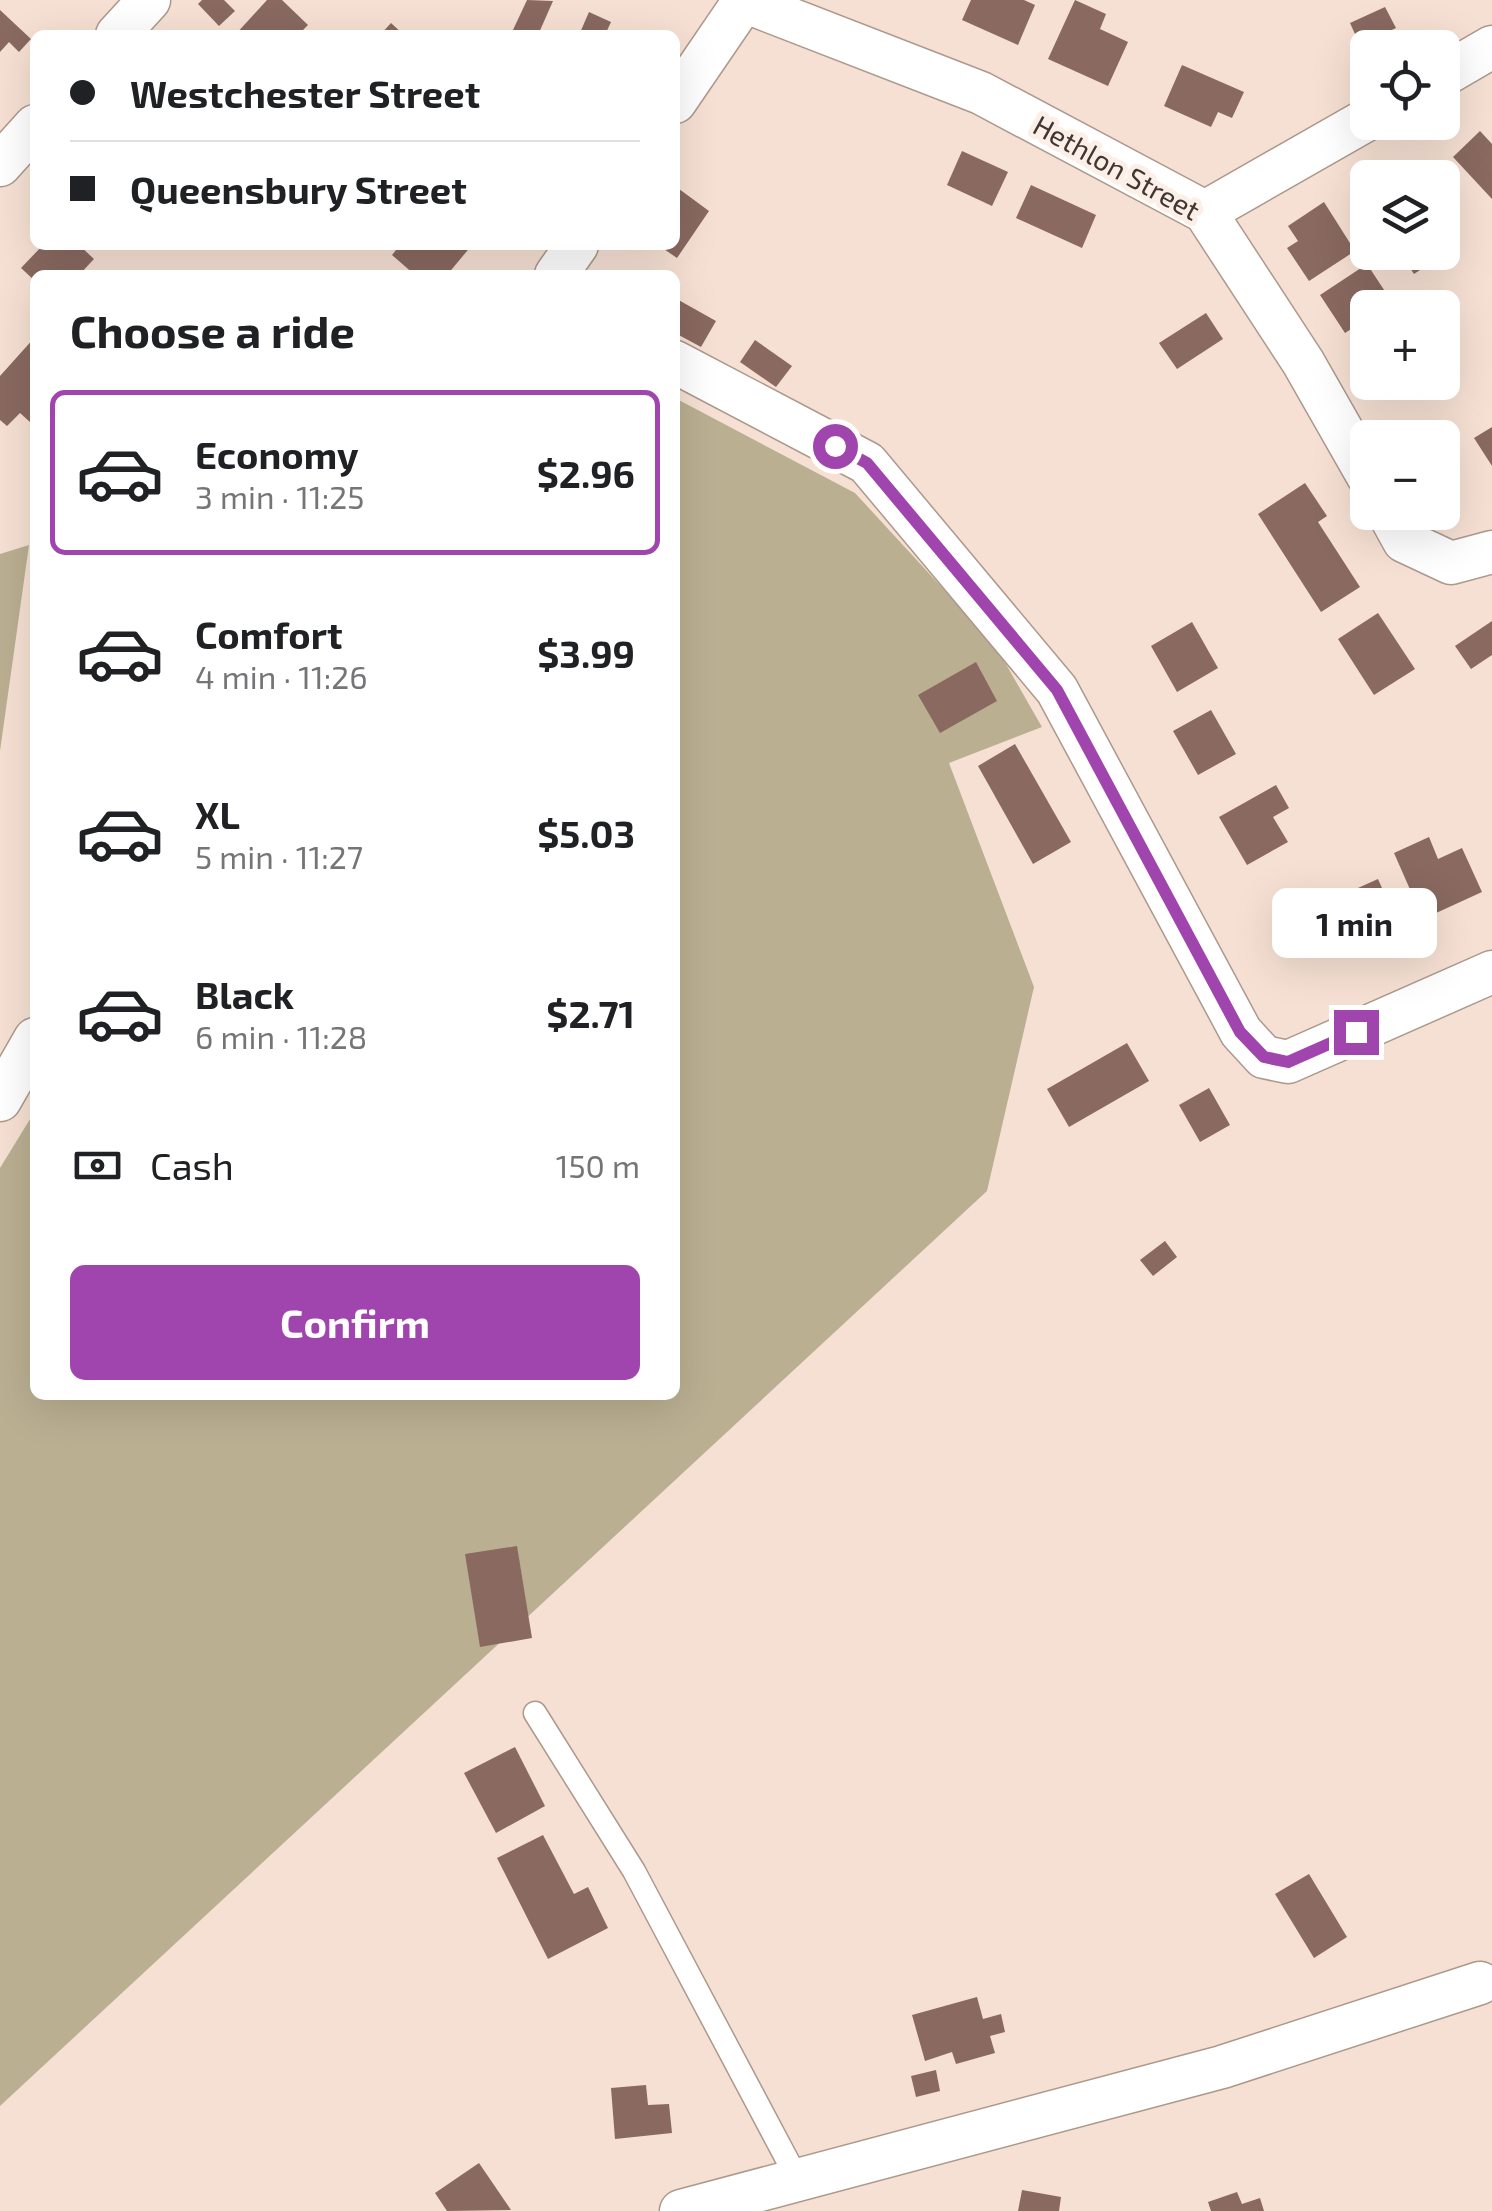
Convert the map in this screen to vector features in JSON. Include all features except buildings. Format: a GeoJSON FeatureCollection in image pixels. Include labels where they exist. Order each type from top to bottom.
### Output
{"type":"FeatureCollection","features":[{"type":"Feature","properties":{"kind":"street"},"geometry":{"type":"LineString","coordinates":[[122,30],[149,0]]}},
{"type":"Feature","properties":{"kind":"street"},"geometry":{"type":"LineString","coordinates":[[680,94],[742,1]]}},
{"type":"Feature","properties":{"kind":"street","name":"Hethlon Street"},"geometry":{"type":"LineString","coordinates":[[742,1],[981,93],[1205,212],[1302,362],[1350,445]]}},
{"type":"Feature","properties":{"kind":"street"},"geometry":{"type":"LineString","coordinates":[[1460,66],[1492,47]]}},
{"type":"Feature","properties":{"kind":"street"},"geometry":{"type":"LineString","coordinates":[[1205,212],[1350,128]]}},
{"type":"Feature","properties":{"kind":"street"},"geometry":{"type":"LineString","coordinates":[[0,165],[30,132]]}},
{"type":"Feature","properties":{"kind":"street"},"geometry":{"type":"LineString","coordinates":[[680,365],[867,463],[1057,690],[1240,1032],[1264,1057],[1288,1062],[1492,972]]}},
{"type":"Feature","properties":{"kind":"street"},"geometry":{"type":"LineString","coordinates":[[1398,530],[1404,541],[1451,563],[1492,552]]}},
{"type":"Feature","properties":{"kind":"street"},"geometry":{"type":"LineString","coordinates":[[0,1100],[30,1049]]}},
{"type":"Feature","properties":{"kind":"street"},"geometry":{"type":"LineString","coordinates":[[681,2211],[1222,2067],[1480,1984]]}},
{"type":"Feature","properties":{"kind":"lane"},"geometry":{"type":"LineString","coordinates":[[535,1713],[634,1871],[799,2182]]}},
{"type":"Feature","properties":{"kind":"shaded area"},"geometry":{"type":"Polygon","coordinates":[[[680,401],[855,493],[995,645],[1042,727],[949,763],[1034,987],[987,1191],[0,2106],[0,1168],[30,1119],[30,1400],[680,1400],[680,401]]]}},
{"type":"Feature","properties":{"kind":"shaded area"},"geometry":{"type":"Polygon","coordinates":[[[29,545],[0,751],[0,554],[29,545]]]}},
{"type":"Feature","properties":{"kind":"route"},"geometry":{"type":"LineString","coordinates":[[835,446],[867,463],[1057,690],[1240,1032],[1264,1057],[1288,1062],[1356,1032]]}}]}
